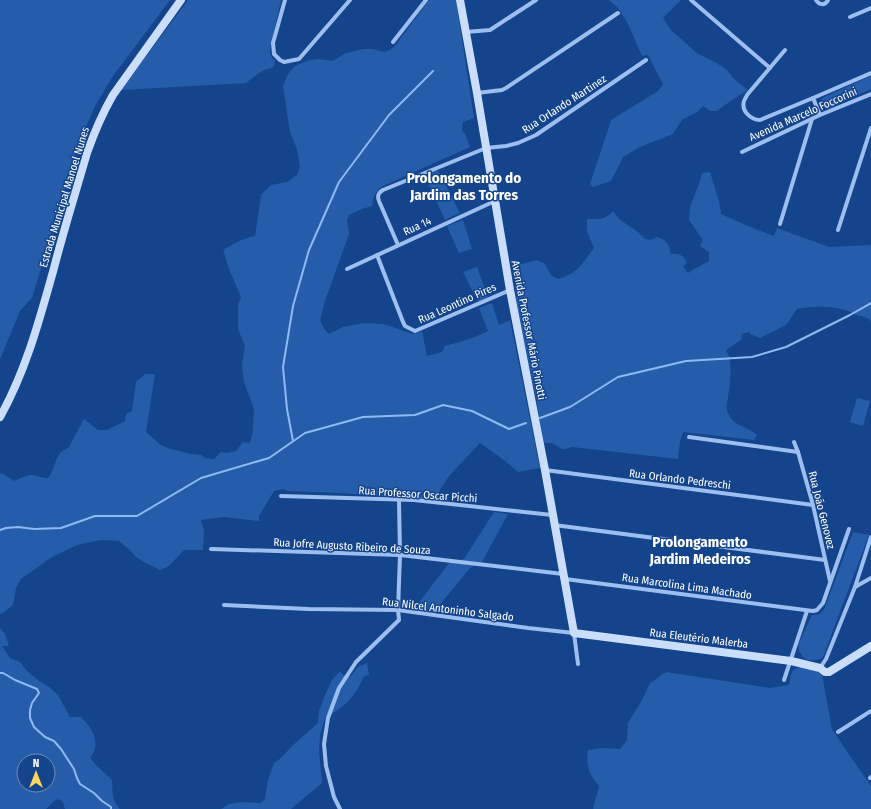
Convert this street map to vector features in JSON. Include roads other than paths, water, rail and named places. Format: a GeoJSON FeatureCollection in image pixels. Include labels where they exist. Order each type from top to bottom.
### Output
{"type":"FeatureCollection","features":[{"type":"Feature","properties":{"kind":"street","name":"Estrada Municipal Manoel Nunes"},"geometry":{"type":"LineString","coordinates":[[0,417],[16,383],[31,344],[94,133],[113,95],[181,0]]}},
{"type":"Feature","properties":{"kind":"street"},"geometry":{"type":"LineString","coordinates":[[285,0],[273,43],[274,54],[284,62],[299,59],[350,0]]}},
{"type":"Feature","properties":{"kind":"street"},"geometry":{"type":"LineString","coordinates":[[393,42],[426,0]]}},
{"type":"Feature","properties":{"kind":"street","name":"Avenida Professor Mário Pinotti"},"geometry":{"type":"LineString","coordinates":[[460,0],[510,290],[564,576],[578,664]]}},
{"type":"Feature","properties":{"kind":"street"},"geometry":{"type":"LineString","coordinates":[[466,32],[490,30],[536,0]]}},
{"type":"Feature","properties":{"kind":"street"},"geometry":{"type":"LineString","coordinates":[[691,0],[770,68],[785,50]]}},
{"type":"Feature","properties":{"kind":"street"},"geometry":{"type":"LineString","coordinates":[[816,0],[818,3],[822,4],[825,4],[828,0]]}},
{"type":"Feature","properties":{"kind":"street"},"geometry":{"type":"LineString","coordinates":[[850,17],[871,8]]}},
{"type":"Feature","properties":{"kind":"street"},"geometry":{"type":"LineString","coordinates":[[477,93],[502,90],[506,88],[618,13]]}},
{"type":"Feature","properties":{"kind":"street","name":"Rua Orlando Martinez"},"geometry":{"type":"LineString","coordinates":[[398,245],[380,205],[378,197],[379,192],[486,148],[518,143],[536,135],[646,60]]}},
{"type":"Feature","properties":{"kind":"street","name":"Avenida Marcelo Foccorini"},"geometry":{"type":"LineString","coordinates":[[770,68],[747,95],[744,101],[743,104],[750,118],[760,120],[871,72]]}},
{"type":"Feature","properties":{"kind":"street","name":"Avenida Marcelo Foccorini"},"geometry":{"type":"LineString","coordinates":[[742,152],[820,115],[871,94]]}},
{"type":"Feature","properties":{"kind":"street"},"geometry":{"type":"LineString","coordinates":[[813,98],[820,115]]}},
{"type":"Feature","properties":{"kind":"street"},"geometry":{"type":"LineString","coordinates":[[780,224],[812,119]]}},
{"type":"Feature","properties":{"kind":"street"},"geometry":{"type":"LineString","coordinates":[[838,230],[871,128]]}},
{"type":"Feature","properties":{"kind":"street","name":"Rua 14"},"geometry":{"type":"LineString","coordinates":[[347,269],[495,201]]}},
{"type":"Feature","properties":{"kind":"street","name":"Rua Leontino Pires"},"geometry":{"type":"LineString","coordinates":[[377,255],[403,322],[405,326],[415,331],[510,290]]}},
{"type":"Feature","properties":{"kind":"street"},"geometry":{"type":"LineString","coordinates":[[689,437],[798,452]]}},
{"type":"Feature","properties":{"kind":"street","name":"Rua João Genovez"},"geometry":{"type":"LineString","coordinates":[[794,442],[813,505],[830,582]]}},
{"type":"Feature","properties":{"kind":"street","name":"Rua Orlando Pedreschi"},"geometry":{"type":"LineString","coordinates":[[545,470],[813,505]]}},
{"type":"Feature","properties":{"kind":"street","name":"Rua Professor Oscar Picchi"},"geometry":{"type":"LineString","coordinates":[[281,496],[414,500],[552,515]]}},
{"type":"Feature","properties":{"kind":"street"},"geometry":{"type":"LineString","coordinates":[[340,809],[334,797],[326,766],[324,744],[328,718],[339,688],[356,662],[399,620],[399,500]]}},
{"type":"Feature","properties":{"kind":"street"},"geometry":{"type":"LineString","coordinates":[[554,525],[825,560]]}},
{"type":"Feature","properties":{"kind":"street"},"geometry":{"type":"LineString","coordinates":[[784,680],[807,611],[817,610],[823,603],[849,529]]}},
{"type":"Feature","properties":{"kind":"street"},"geometry":{"type":"LineString","coordinates":[[820,668],[826,659],[855,586],[871,537]]}},
{"type":"Feature","properties":{"kind":"street","name":"Rua Jofre Augusto Ribeiro de Souza"},"geometry":{"type":"LineString","coordinates":[[211,549],[400,555],[564,576]]}},
{"type":"Feature","properties":{"kind":"street","name":"Rua Marcolina Lima Machado"},"geometry":{"type":"LineString","coordinates":[[564,576],[807,611]]}},
{"type":"Feature","properties":{"kind":"street"},"geometry":{"type":"LineString","coordinates":[[855,586],[871,578]]}},
{"type":"Feature","properties":{"kind":"street","name":"Rua Nilcel Antoninho Salgado"},"geometry":{"type":"LineString","coordinates":[[224,605],[308,609],[398,610],[574,633]]}},
{"type":"Feature","properties":{"kind":"street","name":"Rua Eleutério Malerba"},"geometry":{"type":"LineString","coordinates":[[574,633],[791,661],[820,668],[825,672],[829,672],[871,646]]}},
{"type":"Feature","properties":{"kind":"street"},"geometry":{"type":"LineString","coordinates":[[838,732],[871,711]]}},
{"type":"Feature","properties":{"kind":"waterway"},"geometry":{"type":"LineString","coordinates":[[293,441],[287,409],[283,367],[293,306],[309,250],[339,182],[389,115],[433,71]]}},
{"type":"Feature","properties":{"kind":"waterway"},"geometry":{"type":"LineString","coordinates":[[540,418],[570,407],[618,377],[686,361],[752,357],[786,347],[871,303]]}},
{"type":"Feature","properties":{"kind":"waterway"},"geometry":{"type":"LineString","coordinates":[[0,530],[18,527],[34,529],[61,528],[95,516],[137,516],[201,478],[269,458],[305,433],[363,417],[415,415],[443,405],[472,411],[509,429],[526,423]]}},
{"type":"Feature","properties":{"kind":"waterway"},"geometry":{"type":"LineString","coordinates":[[0,673],[37,689],[39,693],[32,703],[30,710],[30,718],[34,727],[45,737],[54,741],[61,749],[74,769],[80,784],[94,793],[111,807],[111,809]]}},
{"type":"Feature","properties":{"kind":"district","name":"Prolongamento do Jardim das Torres"},"geometry":{"type":"Point","coordinates":[464,186]}},
{"type":"Feature","properties":{"kind":"district","name":"Prolongamento Jardim Medeiros"},"geometry":{"type":"Point","coordinates":[700,550]}}]}
